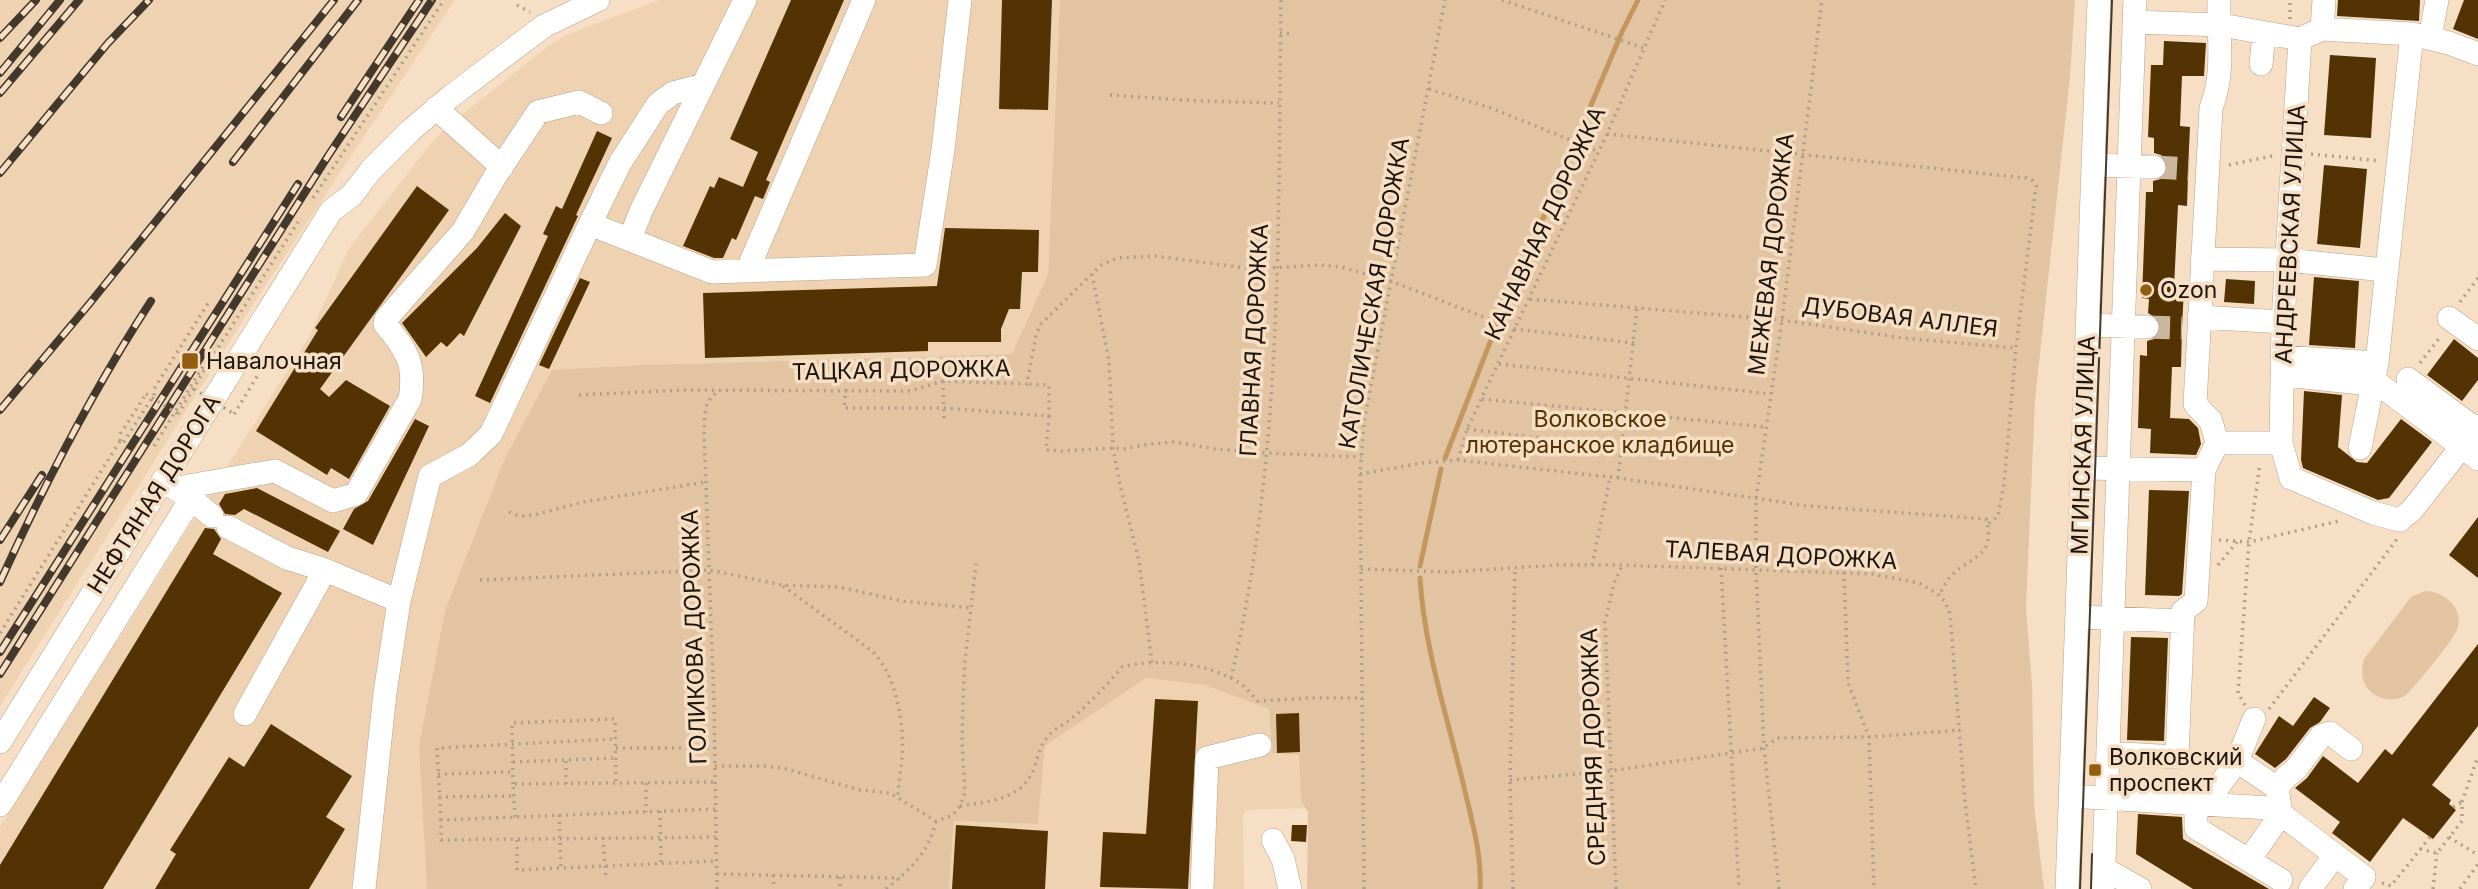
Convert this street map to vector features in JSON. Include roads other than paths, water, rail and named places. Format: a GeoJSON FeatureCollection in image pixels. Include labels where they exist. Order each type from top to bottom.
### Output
{"type":"FeatureCollection","features":[{"type":"Feature","properties":{"kind":"street","name":"НЕФТЯНАЯ ДОРОГА"},"geometry":{"type":"LineString","coordinates":[[0,742],[177,490],[331,211],[352,195],[396,144],[436,108],[544,26],[598,0]]}},
{"type":"Feature","properties":{"kind":"street"},"geometry":{"type":"LineString","coordinates":[[630,239],[641,211],[745,0]]}},
{"type":"Feature","properties":{"kind":"street"},"geometry":{"type":"LineString","coordinates":[[747,271],[864,0]]}},
{"type":"Feature","properties":{"kind":"street"},"geometry":{"type":"LineString","coordinates":[[590,223],[712,272],[925,265],[943,149],[960,0]]}},
{"type":"Feature","properties":{"kind":"street","name":"МГИНСКАЯ УЛИЦА"},"geometry":{"type":"LineString","coordinates":[[2067,889],[2099,0]]}},
{"type":"Feature","properties":{"kind":"street"},"geometry":{"type":"LineString","coordinates":[[2123,754],[2177,757],[2183,611],[2196,601],[2204,470],[2217,443],[2211,421],[2194,404],[2193,325],[2202,259],[2198,169],[2211,108],[2219,89],[2219,0]]}},
{"type":"Feature","properties":{"kind":"street"},"geometry":{"type":"LineString","coordinates":[[2322,29],[2324,0]]}},
{"type":"Feature","properties":{"kind":"street"},"geometry":{"type":"LineString","coordinates":[[2360,448],[2376,373],[2400,163],[2421,36],[2437,0]]}},
{"type":"Feature","properties":{"kind":"street"},"geometry":{"type":"LineString","coordinates":[[2135,11],[2300,38],[2322,29],[2421,36],[2478,54]]}},
{"type":"Feature","properties":{"kind":"street","name":"МГИНСКАЯ УЛИЦА"},"geometry":{"type":"LineString","coordinates":[[2103,879],[2135,11]]}},
{"type":"Feature","properties":{"kind":"street"},"geometry":{"type":"LineString","coordinates":[[2261,64],[2264,33]]}},
{"type":"Feature","properties":{"kind":"street","name":"АНДРЕЕВСКАЯ УЛИЦА"},"geometry":{"type":"LineString","coordinates":[[2300,38],[2283,322],[2283,366],[2272,443],[2291,478],[2406,526],[2412,510],[2470,453]]}},
{"type":"Feature","properties":{"kind":"street"},"geometry":{"type":"LineString","coordinates":[[364,889],[385,693],[399,601],[430,475],[469,455],[491,434],[620,163],[658,104],[673,93],[703,85]]}},
{"type":"Feature","properties":{"kind":"street"},"geometry":{"type":"LineString","coordinates":[[0,805],[177,490],[275,471],[333,501],[356,494],[410,399],[411,367],[404,346],[385,324],[386,319],[463,231],[538,112],[579,102],[601,113]]}},
{"type":"Feature","properties":{"kind":"street"},"geometry":{"type":"LineString","coordinates":[[436,108],[502,167]]}},
{"type":"Feature","properties":{"kind":"street"},"geometry":{"type":"LineString","coordinates":[[2094,165],[2154,167]]}},
{"type":"Feature","properties":{"kind":"street"},"geometry":{"type":"LineString","coordinates":[[2202,259],[2287,260],[2375,269],[2386,273]]}},
{"type":"Feature","properties":{"kind":"street"},"geometry":{"type":"LineString","coordinates":[[2449,317],[2478,338]]}},
{"type":"Feature","properties":{"kind":"street"},"geometry":{"type":"LineString","coordinates":[[2193,325],[2283,322]]}},
{"type":"Feature","properties":{"kind":"street"},"geometry":{"type":"LineString","coordinates":[[2088,325],[2147,327]]}},
{"type":"Feature","properties":{"kind":"street"},"geometry":{"type":"LineString","coordinates":[[2283,366],[2376,373]]}},
{"type":"Feature","properties":{"kind":"street"},"geometry":{"type":"LineString","coordinates":[[2376,373],[2380,385],[2470,453],[2477,427],[2408,379]]}},
{"type":"Feature","properties":{"kind":"street"},"geometry":{"type":"LineString","coordinates":[[2217,443],[2272,443]]}},
{"type":"Feature","properties":{"kind":"street"},"geometry":{"type":"LineString","coordinates":[[2082,468],[2204,470]]}},
{"type":"Feature","properties":{"kind":"street"},"geometry":{"type":"LineString","coordinates":[[177,490],[220,521],[287,558],[325,570],[399,601]]}},
{"type":"Feature","properties":{"kind":"street"},"geometry":{"type":"LineString","coordinates":[[245,714],[325,570]]}},
{"type":"Feature","properties":{"kind":"street"},"geometry":{"type":"LineString","coordinates":[[2077,617],[2182,621]]}},
{"type":"Feature","properties":{"kind":"street"},"geometry":{"type":"LineString","coordinates":[[2254,719],[2237,761],[2204,803],[2196,828],[2281,880]]}},
{"type":"Feature","properties":{"kind":"street"},"geometry":{"type":"LineString","coordinates":[[2277,788],[2296,769],[2321,736],[2330,733],[2351,749]]}},
{"type":"Feature","properties":{"kind":"street"},"geometry":{"type":"LineString","coordinates":[[1202,889],[1208,758],[1260,745]]}},
{"type":"Feature","properties":{"kind":"street"},"geometry":{"type":"LineString","coordinates":[[2237,761],[2277,788],[2281,814],[2249,860]]}},
{"type":"Feature","properties":{"kind":"street"},"geometry":{"type":"LineString","coordinates":[[2070,796],[2259,807],[2281,814],[2334,855],[2359,883]]}},
{"type":"Feature","properties":{"kind":"street"},"geometry":{"type":"LineString","coordinates":[[1273,840],[1283,859],[1290,889]]}},
{"type":"Feature","properties":{"kind":"street"},"geometry":{"type":"LineString","coordinates":[[2310,889],[2334,855]]}},
{"type":"Feature","properties":{"kind":"street"},"geometry":{"type":"LineString","coordinates":[[2103,879],[2140,889]]}},
{"type":"Feature","properties":{"kind":"waterway"},"geometry":{"type":"LineString","coordinates":[[1501,317],[1638,0]]}},
{"type":"Feature","properties":{"kind":"waterway"},"geometry":{"type":"LineString","coordinates":[[1445,458],[1496,327]]}},
{"type":"Feature","properties":{"kind":"waterway"},"geometry":{"type":"LineString","coordinates":[[1420,566],[1441,469]]}},
{"type":"Feature","properties":{"kind":"waterway"},"geometry":{"type":"LineString","coordinates":[[1420,578],[1431,656],[1475,836],[1480,889]]}},
{"type":"Feature","properties":{"kind":"tunnel"},"geometry":{"type":"LineString","coordinates":[[2154,167],[2189,169]]}},
{"type":"Feature","properties":{"kind":"tunnel"},"geometry":{"type":"LineString","coordinates":[[2147,327],[2182,328]]}},
{"type":"Feature","properties":{"kind":"tram line"},"geometry":{"type":"LineString","coordinates":[[2080,889],[2112,0]]}},
{"type":"Feature","properties":{"kind":"tram line"},"geometry":{"type":"LineString","coordinates":[[2091,889],[2092,854]]}},
{"type":"Feature","properties":{"kind":"railway"},"geometry":{"type":"LineString","coordinates":[[0,38],[36,0]]}},
{"type":"Feature","properties":{"kind":"railway"},"geometry":{"type":"LineString","coordinates":[[0,73],[60,0]]}},
{"type":"Feature","properties":{"kind":"railway"},"geometry":{"type":"LineString","coordinates":[[0,93],[79,0]]}},
{"type":"Feature","properties":{"kind":"railway"},"geometry":{"type":"LineString","coordinates":[[0,173],[108,43],[149,0]]}},
{"type":"Feature","properties":{"kind":"railway"},"geometry":{"type":"LineString","coordinates":[[0,410],[90,303],[334,0]]}},
{"type":"Feature","properties":{"kind":"railway"},"geometry":{"type":"LineString","coordinates":[[233,162],[358,0]]}},
{"type":"Feature","properties":{"kind":"railway"},"geometry":{"type":"LineString","coordinates":[[341,117],[419,0]]}},
{"type":"Feature","properties":{"kind":"railway"},"geometry":{"type":"LineString","coordinates":[[0,674],[328,156],[432,0]]}},
{"type":"Feature","properties":{"kind":"railway"},"geometry":{"type":"LineString","coordinates":[[0,652],[298,184]]}},
{"type":"Feature","properties":{"kind":"railway"},"geometry":{"type":"LineString","coordinates":[[0,582],[70,438],[151,301]]}},
{"type":"Feature","properties":{"kind":"railway"},"geometry":{"type":"LineString","coordinates":[[0,540],[42,475]]}},
{"type":"Feature","properties":{"kind":"place","name":"Ozon"},"geometry":{"type":"Point","coordinates":[2146,290]}},
{"type":"Feature","properties":{"kind":"place","name":"Навалочная"},"geometry":{"type":"Point","coordinates":[190,361]}},
{"type":"Feature","properties":{"kind":"place","name":"Волковский проспект"},"geometry":{"type":"Point","coordinates":[2095,770]}},
{"type":"Feature","properties":{"kind":"park label","name":"Волковское лютеранское кладбище"},"geometry":{"type":"Point","coordinates":[1600,432]}}]}
